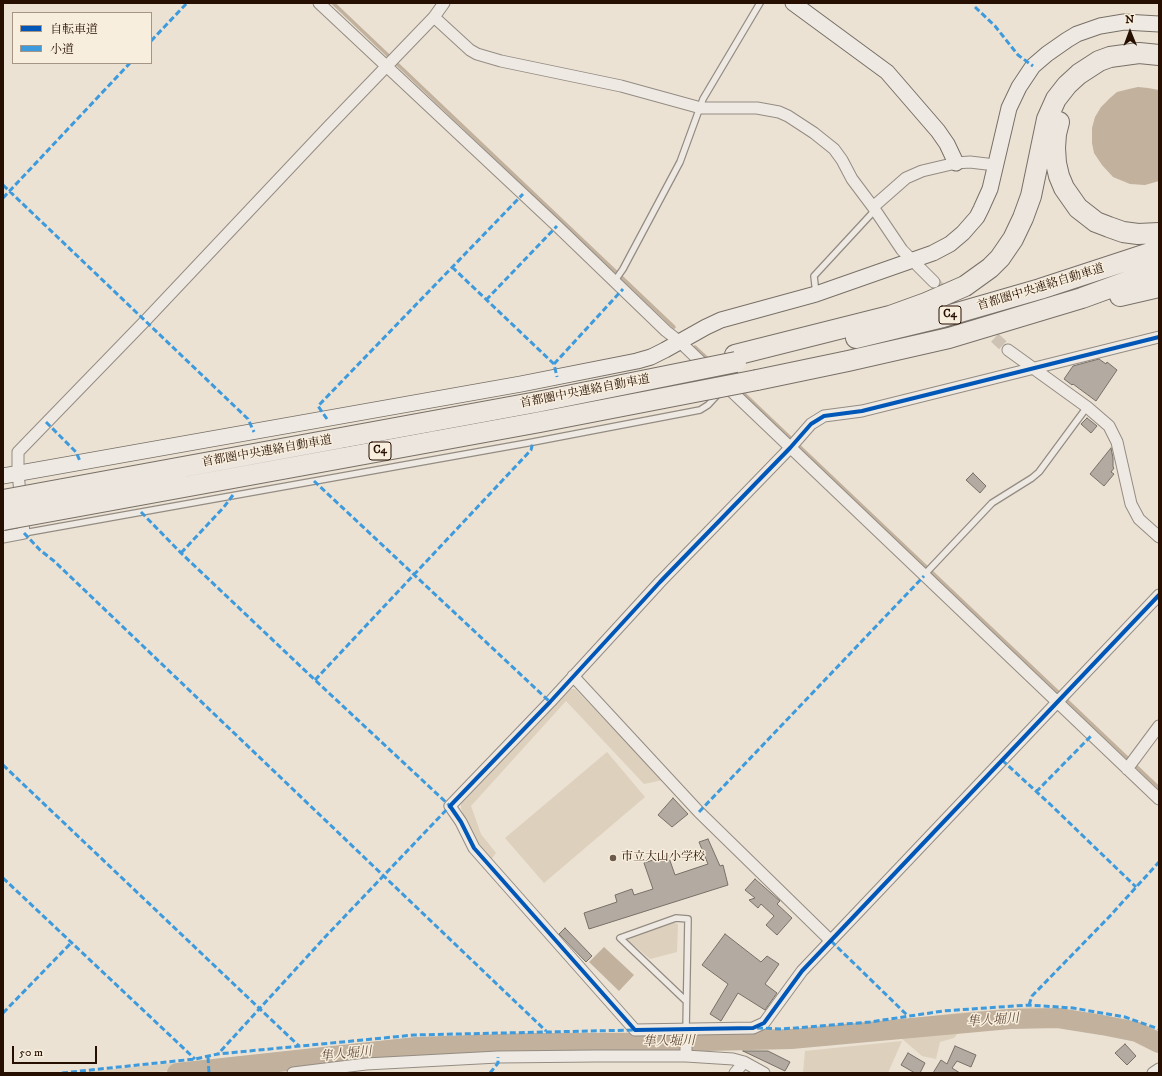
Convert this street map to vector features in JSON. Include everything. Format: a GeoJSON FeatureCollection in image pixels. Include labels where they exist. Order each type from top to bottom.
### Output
{"type":"FeatureCollection","features":[{"type":"Feature","properties":{"kind":"highway"},"geometry":{"type":"LineString","coordinates":[[735,358],[890,316],[965,286],[990,268],[1000,258],[1013,239],[1031,196],[1047,119],[1056,99],[1067,85],[1079,74],[1099,61],[1139,53],[1159,55]]}},
{"type":"Feature","properties":{"kind":"highway"},"geometry":{"type":"LineString","coordinates":[[1159,67],[1139,64],[1121,66],[1106,71],[1084,84],[1070,100],[1060,118],[1056,134],[1055,148],[1056,163],[1064,188],[1078,208],[1089,217],[1096,222],[1123,232],[1145,234],[1159,233]]}},
{"type":"Feature","properties":{"kind":"highway","name":"首都圏中央連絡自動車道"},"geometry":{"type":"LineString","coordinates":[[3,500],[522,405],[588,392],[735,358],[812,348],[943,317],[1040,289],[1159,250]]}},
{"type":"Feature","properties":{"kind":"highway","name":"首都圏中央連絡自動車道"},"geometry":{"type":"LineString","coordinates":[[3,520],[540,422],[848,362],[949,338],[1082,298],[1159,270]]}},
{"type":"Feature","properties":{"kind":"highway"},"geometry":{"type":"LineString","coordinates":[[1042,310],[1075,310],[1159,287]]}},
{"type":"Feature","properties":{"kind":"street"},"geometry":{"type":"LineString","coordinates":[[319,3],[666,331],[680,342],[1159,799]]}},
{"type":"Feature","properties":{"kind":"street"},"geometry":{"type":"LineString","coordinates":[[3,537],[24,533],[18,473],[18,452],[145,321],[434,17],[444,3]]}},
{"type":"Feature","properties":{"kind":"street"},"geometry":{"type":"LineString","coordinates":[[793,3],[887,72],[938,131],[947,144],[956,163]]}},
{"type":"Feature","properties":{"kind":"street"},"geometry":{"type":"LineString","coordinates":[[434,17],[461,43],[477,54],[501,61],[621,86],[700,108],[757,108],[778,112],[788,116],[814,133],[834,149],[842,160],[852,179],[874,208],[902,250],[934,282]]}},
{"type":"Feature","properties":{"kind":"street"},"geometry":{"type":"LineString","coordinates":[[3,476],[148,457],[523,391],[651,357],[721,320],[816,294],[913,261],[950,244],[971,225],[977,217],[986,200],[1006,118],[1013,98],[1033,66],[1057,46],[1077,34],[1100,26],[1124,22],[1159,24]]}},
{"type":"Feature","properties":{"kind":"street"},"geometry":{"type":"LineString","coordinates":[[874,208],[906,178],[922,172],[956,163],[970,162],[995,165]]}},
{"type":"Feature","properties":{"kind":"street"},"geometry":{"type":"LineString","coordinates":[[1159,337],[862,411],[824,416],[811,424],[790,448],[660,582],[450,806],[461,822],[474,848],[635,1030],[753,1028],[764,1023],[802,970],[1159,595]]}},
{"type":"Feature","properties":{"kind":"street"},"geometry":{"type":"LineString","coordinates":[[1008,350],[1087,407],[1109,426],[1118,442],[1131,504],[1139,519],[1159,537]]}},
{"type":"Feature","properties":{"kind":"street"},"geometry":{"type":"LineString","coordinates":[[573,676],[699,812],[831,941]]}},
{"type":"Feature","properties":{"kind":"street"},"geometry":{"type":"LineString","coordinates":[[1127,769],[1159,726]]}},
{"type":"Feature","properties":{"kind":"street"},"geometry":{"type":"LineString","coordinates":[[686,1030],[686,1053]]}},
{"type":"Feature","properties":{"kind":"street"},"geometry":{"type":"LineString","coordinates":[[294,1073],[366,1064],[498,1057],[686,1053],[733,1059],[744,1062],[764,1073]]}},
{"type":"Feature","properties":{"kind":"street"},"geometry":{"type":"LineString","coordinates":[[735,1073],[744,1062]]}},
{"type":"Feature","properties":{"kind":"street"},"geometry":{"type":"LineString","coordinates":[[1153,1073],[1159,1069]]}},
{"type":"Feature","properties":{"kind":"lane"},"geometry":{"type":"LineString","coordinates":[[614,282],[623,269],[680,162],[703,99],[760,3]]}},
{"type":"Feature","properties":{"kind":"lane"},"geometry":{"type":"LineString","coordinates":[[816,294],[814,276],[874,208]]}},
{"type":"Feature","properties":{"kind":"lane"},"geometry":{"type":"LineString","coordinates":[[24,533],[533,442],[700,410],[708,405],[726,386]]}},
{"type":"Feature","properties":{"kind":"lane"},"geometry":{"type":"LineString","coordinates":[[523,391],[527,413]]}},
{"type":"Feature","properties":{"kind":"lane"},"geometry":{"type":"LineString","coordinates":[[924,576],[992,504],[1039,472],[1087,407]]}},
{"type":"Feature","properties":{"kind":"lane"},"geometry":{"type":"LineString","coordinates":[[529,420],[530,428]]}},
{"type":"Feature","properties":{"kind":"lane"},"geometry":{"type":"LineString","coordinates":[[328,426],[332,448]]}},
{"type":"Feature","properties":{"kind":"lane"},"geometry":{"type":"LineString","coordinates":[[532,435],[533,442]]}},
{"type":"Feature","properties":{"kind":"lane"},"geometry":{"type":"LineString","coordinates":[[333,455],[337,476]]}},
{"type":"Feature","properties":{"kind":"lane"},"geometry":{"type":"LineString","coordinates":[[148,457],[152,479]]}},
{"type":"Feature","properties":{"kind":"lane"},"geometry":{"type":"LineString","coordinates":[[153,487],[157,509]]}},
{"type":"Feature","properties":{"kind":"lane"},"geometry":{"type":"LineString","coordinates":[[685,1000],[620,938],[676,918],[688,919],[685,1000],[686,1030]]}},
{"type":"Feature","properties":{"kind":"shaded area"},"geometry":{"type":"Polygon","coordinates":[[[1138,87],[1159,90],[1159,181],[1145,185],[1130,184],[1113,177],[1094,153],[1092,143],[1092,128],[1095,117],[1101,107],[1117,92],[1138,87]]]}},
{"type":"Feature","properties":{"kind":"shaded area"},"geometry":{"type":"Polygon","coordinates":[[[569,689],[575,689],[663,780],[644,784],[566,701],[471,806],[481,834],[496,853],[490,861],[471,838],[461,808],[461,803],[569,689]]]}},
{"type":"Feature","properties":{"kind":"shaded area"},"geometry":{"type":"Polygon","coordinates":[[[607,752],[645,797],[544,883],[505,838],[607,752]]]}},
{"type":"Feature","properties":{"kind":"shaded area"},"geometry":{"type":"Polygon","coordinates":[[[671,922],[678,924],[677,952],[650,959],[628,940],[632,936],[671,922]]]}},
{"type":"Feature","properties":{"kind":"shaded area"},"geometry":{"type":"Polygon","coordinates":[[[604,947],[634,975],[619,991],[589,962],[604,947]]]}},
{"type":"Feature","properties":{"kind":"shaded area"},"geometry":{"type":"Polygon","coordinates":[[[1031,1007],[1075,1011],[1130,1020],[1159,1032],[1159,1038],[1135,1028],[1059,1014],[959,1019],[801,1035],[691,1040],[690,1036],[694,1033],[768,1031],[855,1025],[956,1013],[1031,1007]]]}},
{"type":"Feature","properties":{"kind":"shaded area"},"geometry":{"type":"Polygon","coordinates":[[[964,1026],[954,1038],[940,1042],[936,1059],[922,1056],[901,1038],[904,1033],[964,1026]]]}},
{"type":"Feature","properties":{"kind":"shaded area"},"geometry":{"type":"Polygon","coordinates":[[[677,1032],[678,1040],[557,1040],[419,1045],[213,1068],[212,1064],[214,1059],[401,1039],[554,1033],[677,1032]]]}},
{"type":"Feature","properties":{"kind":"shaded area"},"geometry":{"type":"Polygon","coordinates":[[[902,1041],[888,1073],[803,1073],[805,1051],[902,1041]]]}},
{"type":"Feature","properties":{"kind":"shaded area"},"geometry":{"type":"Polygon","coordinates":[[[558,1045],[678,1045],[678,1050],[508,1051],[394,1057],[250,1073],[215,1073],[305,1061],[398,1052],[558,1045]]]}},
{"type":"Feature","properties":{"kind":"shaded area"},"geometry":{"type":"Polygon","coordinates":[[[203,1060],[204,1068],[145,1073],[74,1073],[203,1060]]]}},
{"type":"Feature","properties":{"kind":"building"},"geometry":{"type":"Polygon","coordinates":[[[1099,359],[1106,364],[1107,362],[1117,370],[1096,401],[1064,379],[1073,366],[1099,359]]]}},
{"type":"Feature","properties":{"kind":"building"},"geometry":{"type":"Polygon","coordinates":[[[1087,418],[1097,426],[1091,433],[1081,424],[1087,418]]]}},
{"type":"Feature","properties":{"kind":"building"},"geometry":{"type":"Polygon","coordinates":[[[1111,448],[1114,468],[1111,472],[1114,474],[1104,486],[1090,474],[1111,448]]]}},
{"type":"Feature","properties":{"kind":"building"},"geometry":{"type":"Polygon","coordinates":[[[973,473],[986,486],[980,493],[966,480],[973,473]]]}},
{"type":"Feature","properties":{"kind":"building"},"geometry":{"type":"Polygon","coordinates":[[[673,798],[688,814],[672,827],[658,815],[673,798]]]}},
{"type":"Feature","properties":{"kind":"building"},"geometry":{"type":"Polygon","coordinates":[[[708,839],[720,866],[723,865],[728,885],[589,929],[584,913],[617,902],[615,895],[632,889],[634,895],[653,889],[644,863],[668,855],[675,875],[708,864],[699,842],[708,839]]]}},
{"type":"Feature","properties":{"kind":"building"},"geometry":{"type":"Polygon","coordinates":[[[755,879],[780,901],[777,904],[792,918],[777,935],[766,925],[774,916],[761,904],[758,908],[749,900],[755,898],[745,890],[755,879]]]}},
{"type":"Feature","properties":{"kind":"building"},"geometry":{"type":"Polygon","coordinates":[[[565,928],[592,956],[586,962],[559,934],[565,928]]]}},
{"type":"Feature","properties":{"kind":"building"},"geometry":{"type":"Polygon","coordinates":[[[725,934],[761,962],[767,956],[779,964],[765,984],[777,993],[765,1010],[738,993],[721,1021],[710,1014],[728,984],[702,965],[725,934]]]}},
{"type":"Feature","properties":{"kind":"building"},"geometry":{"type":"Polygon","coordinates":[[[1125,1044],[1136,1056],[1127,1065],[1115,1053],[1125,1044]]]}},
{"type":"Feature","properties":{"kind":"building"},"geometry":{"type":"Polygon","coordinates":[[[955,1046],[976,1055],[971,1067],[957,1061],[952,1068],[960,1073],[933,1073],[941,1060],[947,1064],[955,1046]]]}},
{"type":"Feature","properties":{"kind":"building"},"geometry":{"type":"Polygon","coordinates":[[[743,1051],[768,1051],[790,1062],[785,1071],[743,1051]]]}},
{"type":"Feature","properties":{"kind":"building"},"geometry":{"type":"Polygon","coordinates":[[[908,1053],[925,1063],[920,1073],[915,1073],[901,1065],[908,1053]]]}},
{"type":"Feature","properties":{"kind":"waterway"},"geometry":{"type":"LineString","coordinates":[[333,3],[674,327]]}},
{"type":"Feature","properties":{"kind":"waterway"},"geometry":{"type":"LineString","coordinates":[[695,347],[710,361]]}},
{"type":"Feature","properties":{"kind":"waterway"},"geometry":{"type":"LineString","coordinates":[[740,390],[1159,788]]}},
{"type":"Feature","properties":{"kind":"waterway","name":"隼人堀川"},"geometry":{"type":"LineString","coordinates":[[177,1073],[416,1047],[529,1043],[626,1043],[791,1039],[1010,1019],[1058,1018],[1102,1025],[1137,1032],[1159,1043]]}},
{"type":"Feature","properties":{"kind":"tunnel"},"geometry":{"type":"LineString","coordinates":[[934,282],[1008,350]]}},
{"type":"Feature","properties":{"kind":"marked path"},"geometry":{"type":"LineString","coordinates":[[152,40],[187,3]]}},
{"type":"Feature","properties":{"kind":"marked path"},"geometry":{"type":"LineString","coordinates":[[975,7],[995,26],[1018,55],[1033,66]]}},
{"type":"Feature","properties":{"kind":"marked path"},"geometry":{"type":"LineString","coordinates":[[3,198],[129,64]]}},
{"type":"Feature","properties":{"kind":"marked path"},"geometry":{"type":"LineString","coordinates":[[3,185],[248,419],[254,432]]}},
{"type":"Feature","properties":{"kind":"marked path"},"geometry":{"type":"LineString","coordinates":[[327,419],[318,406],[523,194]]}},
{"type":"Feature","properties":{"kind":"marked path"},"geometry":{"type":"LineString","coordinates":[[486,300],[557,226]]}},
{"type":"Feature","properties":{"kind":"marked path"},"geometry":{"type":"LineString","coordinates":[[452,267],[554,364],[557,377]]}},
{"type":"Feature","properties":{"kind":"marked path"},"geometry":{"type":"LineString","coordinates":[[554,364],[623,289]]}},
{"type":"Feature","properties":{"kind":"marked path"},"geometry":{"type":"LineString","coordinates":[[46,422],[76,452],[80,461]]}},
{"type":"Feature","properties":{"kind":"marked path"},"geometry":{"type":"LineString","coordinates":[[315,680],[531,450],[533,442]]}},
{"type":"Feature","properties":{"kind":"marked path"},"geometry":{"type":"LineString","coordinates":[[314,481],[550,702]]}},
{"type":"Feature","properties":{"kind":"marked path"},"geometry":{"type":"LineString","coordinates":[[181,553],[224,507],[233,495]]}},
{"type":"Feature","properties":{"kind":"marked path"},"geometry":{"type":"LineString","coordinates":[[141,512],[181,553],[450,806],[327,935],[218,1054]]}},
{"type":"Feature","properties":{"kind":"marked path"},"geometry":{"type":"LineString","coordinates":[[24,533],[40,550],[54,561],[546,1031]]}},
{"type":"Feature","properties":{"kind":"marked path"},"geometry":{"type":"LineString","coordinates":[[699,812],[924,576]]}},
{"type":"Feature","properties":{"kind":"marked path"},"geometry":{"type":"LineString","coordinates":[[1036,792],[1092,735]]}},
{"type":"Feature","properties":{"kind":"marked path"},"geometry":{"type":"LineString","coordinates":[[1002,760],[1136,887]]}},
{"type":"Feature","properties":{"kind":"marked path"},"geometry":{"type":"LineString","coordinates":[[3,765],[299,1046]]}},
{"type":"Feature","properties":{"kind":"marked path"},"geometry":{"type":"LineString","coordinates":[[1029,1005],[1032,996],[1109,917],[1159,862]]}},
{"type":"Feature","properties":{"kind":"marked path"},"geometry":{"type":"LineString","coordinates":[[3,878],[195,1059]]}},
{"type":"Feature","properties":{"kind":"marked path"},"geometry":{"type":"LineString","coordinates":[[831,941],[907,1015]]}},
{"type":"Feature","properties":{"kind":"marked path"},"geometry":{"type":"LineString","coordinates":[[3,1013],[72,942]]}},
{"type":"Feature","properties":{"kind":"marked path"},"geometry":{"type":"LineString","coordinates":[[757,1028],[782,1029],[870,1022],[943,1011],[1029,1005],[1073,1008],[1125,1017],[1159,1029]]}},
{"type":"Feature","properties":{"kind":"marked path"},"geometry":{"type":"LineString","coordinates":[[62,1073],[195,1059],[218,1054],[414,1035],[635,1030]]}},
{"type":"Feature","properties":{"kind":"marked path"},"geometry":{"type":"LineString","coordinates":[[208,1057],[209,1073]]}},
{"type":"Feature","properties":{"kind":"marked path"},"geometry":{"type":"LineString","coordinates":[[490,1073],[498,1063],[498,1057]]}},
{"type":"Feature","properties":{"kind":"cycle path"},"geometry":{"type":"LineString","coordinates":[[1159,337],[862,411],[824,416],[811,424],[790,448],[660,582],[550,702],[450,806],[461,822],[474,848],[635,1030],[753,1028],[764,1023],[802,971],[1159,595]]}},
{"type":"Feature","properties":{"kind":"place","name":"市立大山小学校"},"geometry":{"type":"Point","coordinates":[613,858]}}]}
